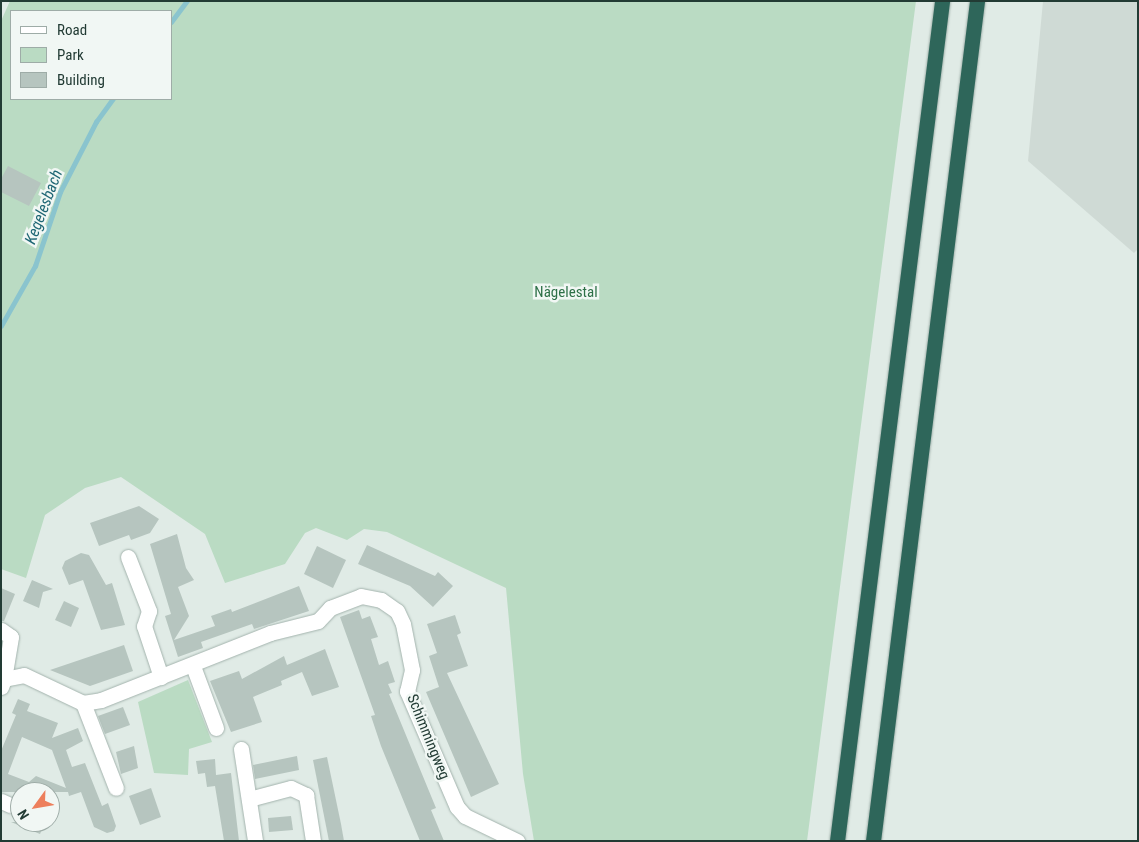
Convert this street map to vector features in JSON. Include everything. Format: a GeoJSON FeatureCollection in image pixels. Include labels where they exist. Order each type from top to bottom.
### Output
{"type":"FeatureCollection","features":[{"type":"Feature","properties":{"kind":"highway"},"geometry":{"type":"LineString","coordinates":[[837,841],[942,1]]}},
{"type":"Feature","properties":{"kind":"highway"},"geometry":{"type":"LineString","coordinates":[[873,841],[977,1]]}},
{"type":"Feature","properties":{"kind":"street"},"geometry":{"type":"LineString","coordinates":[[128,557],[149,611],[144,626],[160,677]]}},
{"type":"Feature","properties":{"kind":"street","name":"Schimmingweg"},"geometry":{"type":"LineString","coordinates":[[83,703],[100,700],[193,666],[270,633],[318,621],[330,608],[361,596],[390,604],[397,611],[408,640],[412,670],[407,691],[457,807],[465,816],[517,841]]}},
{"type":"Feature","properties":{"kind":"street"},"geometry":{"type":"LineString","coordinates":[[1,630],[11,637],[3,683]]}},
{"type":"Feature","properties":{"kind":"street"},"geometry":{"type":"LineString","coordinates":[[193,666],[216,728]]}},
{"type":"Feature","properties":{"kind":"street"},"geometry":{"type":"LineString","coordinates":[[3,683],[24,675],[83,703],[116,788]]}},
{"type":"Feature","properties":{"kind":"street"},"geometry":{"type":"LineString","coordinates":[[240,749],[255,841]]}},
{"type":"Feature","properties":{"kind":"street"},"geometry":{"type":"LineString","coordinates":[[249,799],[291,788],[306,795],[313,841]]}},
{"type":"Feature","properties":{"kind":"shaded area"},"geometry":{"type":"Polygon","coordinates":[[[1043,1],[1138,1],[1138,249],[1134,253],[1028,161],[1043,1]]]}},
{"type":"Feature","properties":{"kind":"green space","name":"Nägelestal"},"geometry":{"type":"Polygon","coordinates":[[[10,1],[916,1],[807,841],[534,841],[523,774],[506,588],[387,532],[364,529],[347,540],[316,528],[305,533],[285,564],[225,583],[205,534],[121,477],[85,488],[45,515],[26,578],[1,569],[1,21],[10,1]]]}},
{"type":"Feature","properties":{"kind":"green space"},"geometry":{"type":"Polygon","coordinates":[[[188,680],[212,742],[189,749],[188,775],[154,773],[138,702],[188,680]]]}},
{"type":"Feature","properties":{"kind":"building"},"geometry":{"type":"Polygon","coordinates":[[[8,166],[41,183],[29,206],[1,192],[1,179],[8,166]]]}},
{"type":"Feature","properties":{"kind":"building"},"geometry":{"type":"Polygon","coordinates":[[[139,506],[159,519],[150,533],[131,540],[129,535],[99,546],[90,523],[139,506]]]}},
{"type":"Feature","properties":{"kind":"building"},"geometry":{"type":"Polygon","coordinates":[[[177,534],[186,568],[194,580],[178,587],[189,616],[174,640],[215,626],[211,616],[231,609],[232,612],[299,586],[309,611],[254,629],[252,624],[201,642],[203,648],[178,657],[165,616],[171,614],[150,544],[177,534]]]}},
{"type":"Feature","properties":{"kind":"building"},"geometry":{"type":"Polygon","coordinates":[[[367,545],[435,576],[438,572],[453,586],[433,607],[410,586],[358,564],[367,545]]]}},
{"type":"Feature","properties":{"kind":"building"},"geometry":{"type":"Polygon","coordinates":[[[317,546],[346,560],[333,588],[304,574],[317,546]]]}},
{"type":"Feature","properties":{"kind":"building"},"geometry":{"type":"Polygon","coordinates":[[[81,553],[89,555],[106,585],[112,583],[125,625],[101,630],[83,580],[69,585],[62,568],[65,561],[81,553]]]}},
{"type":"Feature","properties":{"kind":"building"},"geometry":{"type":"Polygon","coordinates":[[[32,580],[53,589],[43,592],[39,608],[23,601],[32,580]]]}},
{"type":"Feature","properties":{"kind":"building"},"geometry":{"type":"Polygon","coordinates":[[[1,588],[15,594],[4,621],[1,621],[1,588]]]}},
{"type":"Feature","properties":{"kind":"building"},"geometry":{"type":"Polygon","coordinates":[[[64,601],[79,608],[71,627],[55,620],[64,601]]]}},
{"type":"Feature","properties":{"kind":"building"},"geometry":{"type":"Polygon","coordinates":[[[359,610],[362,619],[370,616],[378,637],[371,639],[379,665],[388,661],[395,682],[388,684],[392,693],[389,694],[436,808],[431,810],[444,841],[420,841],[381,746],[371,716],[375,715],[340,617],[359,610]]]}},
{"type":"Feature","properties":{"kind":"building"},"geometry":{"type":"Polygon","coordinates":[[[455,615],[461,633],[457,635],[468,666],[447,673],[499,784],[471,797],[426,692],[439,687],[429,656],[437,653],[427,624],[455,615]]]}},
{"type":"Feature","properties":{"kind":"building"},"geometry":{"type":"Polygon","coordinates":[[[124,645],[133,671],[90,686],[50,670],[124,645]]]}},
{"type":"Feature","properties":{"kind":"building"},"geometry":{"type":"Polygon","coordinates":[[[325,649],[339,687],[312,696],[302,672],[281,681],[282,685],[253,697],[262,722],[231,732],[210,681],[239,671],[242,679],[284,656],[287,665],[325,649]]]}},
{"type":"Feature","properties":{"kind":"building"},"geometry":{"type":"Polygon","coordinates":[[[18,699],[30,704],[27,711],[58,723],[52,738],[78,728],[83,741],[66,750],[72,767],[85,763],[102,806],[108,803],[116,826],[114,831],[107,833],[94,827],[81,792],[69,796],[68,792],[60,792],[60,786],[66,788],[52,750],[22,737],[8,774],[29,782],[10,782],[10,792],[1,792],[1,751],[16,715],[12,713],[18,699]]]}},
{"type":"Feature","properties":{"kind":"building"},"geometry":{"type":"Polygon","coordinates":[[[123,707],[130,725],[105,734],[98,716],[123,707]]]}},
{"type":"Feature","properties":{"kind":"building"},"geometry":{"type":"Polygon","coordinates":[[[134,746],[138,768],[121,774],[116,752],[134,746]]]}},
{"type":"Feature","properties":{"kind":"building"},"geometry":{"type":"Polygon","coordinates":[[[297,756],[299,770],[255,779],[253,765],[297,756]]]}},
{"type":"Feature","properties":{"kind":"building"},"geometry":{"type":"Polygon","coordinates":[[[327,757],[344,841],[329,841],[313,760],[327,757]]]}},
{"type":"Feature","properties":{"kind":"building"},"geometry":{"type":"Polygon","coordinates":[[[215,759],[216,775],[231,773],[239,841],[224,841],[215,786],[207,787],[205,773],[198,774],[196,761],[215,759]]]}},
{"type":"Feature","properties":{"kind":"building"},"geometry":{"type":"Polygon","coordinates":[[[36,776],[51,782],[29,782],[36,776]]]}},
{"type":"Feature","properties":{"kind":"building"},"geometry":{"type":"Polygon","coordinates":[[[151,788],[161,817],[140,825],[129,796],[151,788]]]}},
{"type":"Feature","properties":{"kind":"building"},"geometry":{"type":"Polygon","coordinates":[[[291,816],[293,830],[269,832],[268,818],[291,816]]]}},
{"type":"Feature","properties":{"kind":"waterway","name":"Kegelesbach"},"geometry":{"type":"LineString","coordinates":[[172,21],[187,1]]}},
{"type":"Feature","properties":{"kind":"waterway","name":"Kegelesbach"},"geometry":{"type":"LineString","coordinates":[[1,326],[35,266],[60,192],[96,122],[112,100]]}}]}
